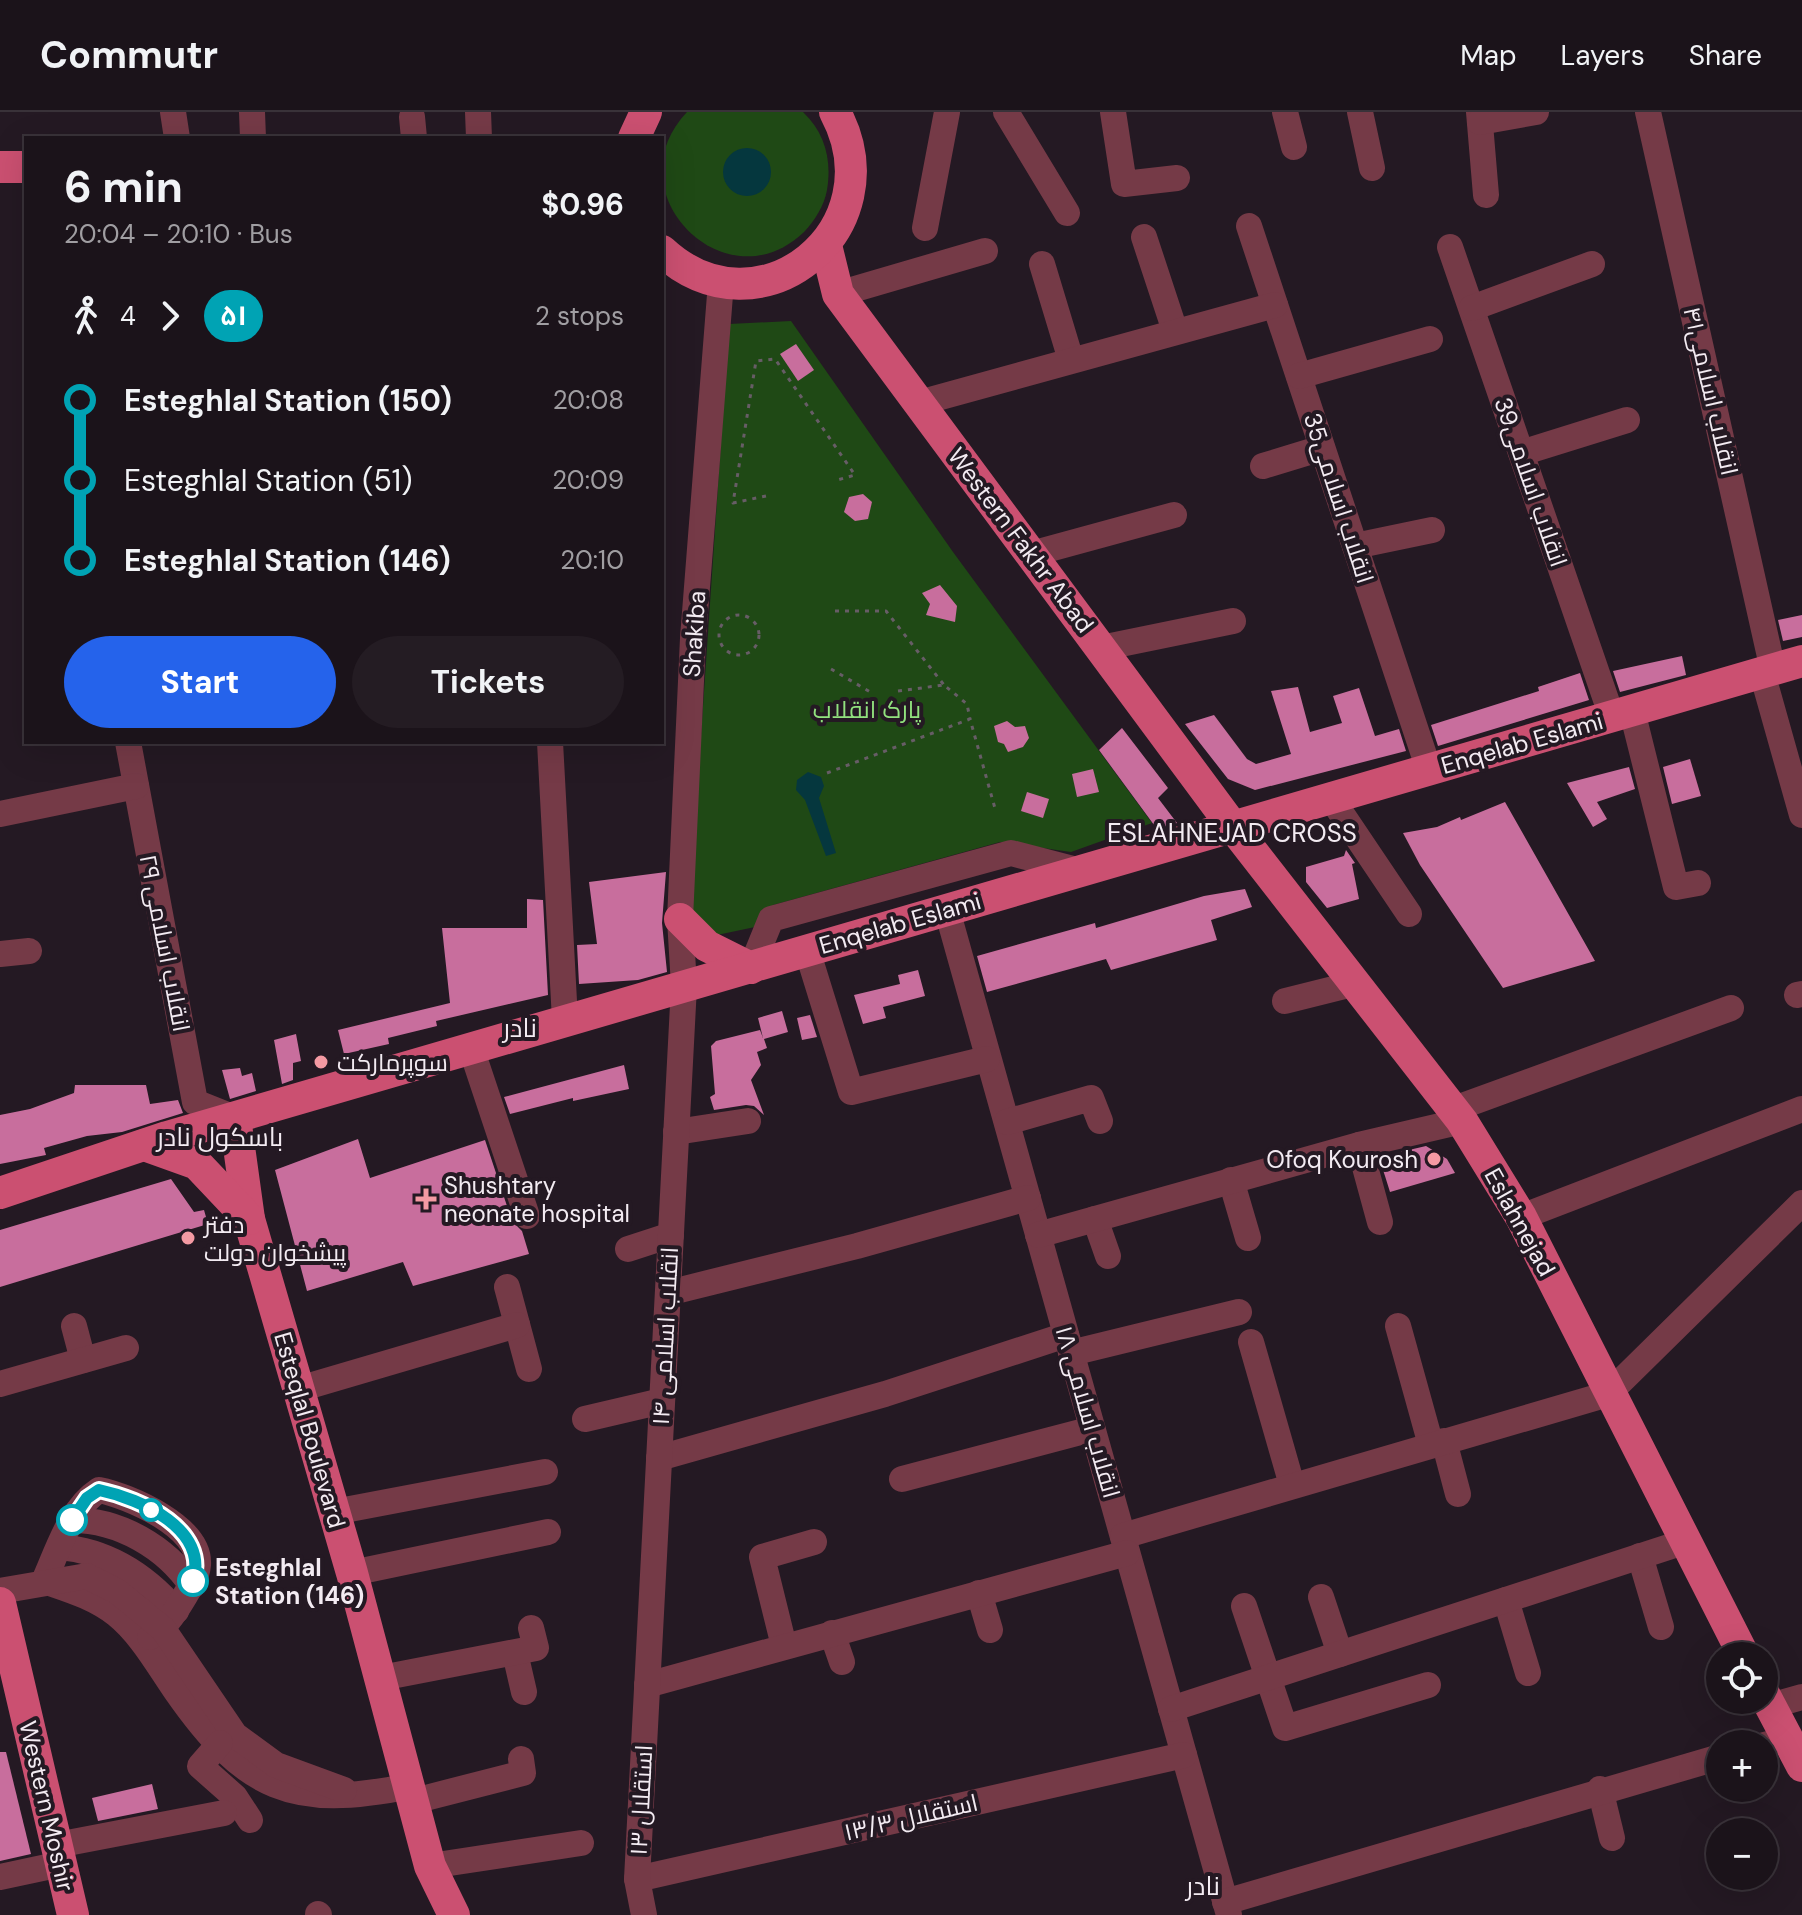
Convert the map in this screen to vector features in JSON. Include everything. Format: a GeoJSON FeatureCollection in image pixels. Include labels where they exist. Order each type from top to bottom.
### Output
{"type":"FeatureCollection","features":[{"type":"Feature","properties":{"kind":"main road"},"geometry":{"type":"LineString","coordinates":[[635,136],[646,112]]}},
{"type":"Feature","properties":{"kind":"main road"},"geometry":{"type":"LineString","coordinates":[[664,252],[693,273],[721,282],[750,283],[778,277],[804,264],[826,245],[841,221],[851,194],[848,116]]}},
{"type":"Feature","properties":{"kind":"main road"},"geometry":{"type":"LineString","coordinates":[[0,167],[24,167]]}},
{"type":"Feature","properties":{"kind":"main road","name":"Western Fakhr Abad"},"geometry":{"type":"LineString","coordinates":[[826,245],[838,294],[1233,827]]}},
{"type":"Feature","properties":{"kind":"main road","name":"Enqelab Eslami"},"geometry":{"type":"LineString","coordinates":[[0,1193],[144,1145],[565,1020],[1779,668]]}},
{"type":"Feature","properties":{"kind":"main road","name":"Eslahnejad"},"geometry":{"type":"LineString","coordinates":[[1233,827],[1458,1115],[1521,1217],[1608,1394],[1737,1642]]}},
{"type":"Feature","properties":{"kind":"main road"},"geometry":{"type":"LineString","coordinates":[[680,919],[707,946],[751,968]]}},
{"type":"Feature","properties":{"kind":"main road","name":"Esteqlal Boulevard"},"geometry":{"type":"LineString","coordinates":[[235,1118],[249,1219],[352,1573],[430,1866],[454,1915]]}},
{"type":"Feature","properties":{"kind":"main road"},"geometry":{"type":"LineString","coordinates":[[144,1145],[197,1164],[249,1219]]}},
{"type":"Feature","properties":{"kind":"main road","name":"Western Moshir"},"geometry":{"type":"LineString","coordinates":[[0,1604],[73,1915]]}},
{"type":"Feature","properties":{"kind":"main road"},"geometry":{"type":"LineString","coordinates":[[1772,1714],[1785,1750]]}},
{"type":"Feature","properties":{"kind":"street"},"geometry":{"type":"LineString","coordinates":[[173,112],[177,136]]}},
{"type":"Feature","properties":{"kind":"street"},"geometry":{"type":"LineString","coordinates":[[252,112],[253,136]]}},
{"type":"Feature","properties":{"kind":"street"},"geometry":{"type":"LineString","coordinates":[[478,112],[479,136]]}},
{"type":"Feature","properties":{"kind":"street"},"geometry":{"type":"LineString","coordinates":[[925,228],[947,112]]}},
{"type":"Feature","properties":{"kind":"street"},"geometry":{"type":"LineString","coordinates":[[1006,112],[1067,213]]}},
{"type":"Feature","properties":{"kind":"street"},"geometry":{"type":"LineString","coordinates":[[1113,112],[1124,184],[1177,178]]}},
{"type":"Feature","properties":{"kind":"street"},"geometry":{"type":"LineString","coordinates":[[1285,112],[1294,147]]}},
{"type":"Feature","properties":{"kind":"street"},"geometry":{"type":"LineString","coordinates":[[1360,112],[1372,168]]}},
{"type":"Feature","properties":{"kind":"street"},"geometry":{"type":"LineString","coordinates":[[1486,195],[1479,117],[1536,112]]}},
{"type":"Feature","properties":{"kind":"street","name":"انقلاب اسلامی۴۱"},"geometry":{"type":"LineString","coordinates":[[1648,112],[1779,668],[1802,815]]}},
{"type":"Feature","properties":{"kind":"street","name":"35انقلاب اسلامی"},"geometry":{"type":"LineString","coordinates":[[1249,226],[1429,770]]}},
{"type":"Feature","properties":{"kind":"street"},"geometry":{"type":"LineString","coordinates":[[1144,237],[1175,331]]}},
{"type":"Feature","properties":{"kind":"street","name":"39انقلاب اسلامی"},"geometry":{"type":"LineString","coordinates":[[1450,247],[1521,453],[1622,714],[1676,887],[1698,883]]}},
{"type":"Feature","properties":{"kind":"street"},"geometry":{"type":"LineString","coordinates":[[838,294],[985,251]]}},
{"type":"Feature","properties":{"kind":"street"},"geometry":{"type":"LineString","coordinates":[[1042,264],[1071,360]]}},
{"type":"Feature","properties":{"kind":"street"},"geometry":{"type":"LineString","coordinates":[[1472,308],[1592,264]]}},
{"type":"Feature","properties":{"kind":"street","name":"Shakiba"},"geometry":{"type":"LineString","coordinates":[[684,986],[680,919],[693,638],[721,282]]}},
{"type":"Feature","properties":{"kind":"street"},"geometry":{"type":"LineString","coordinates":[[919,403],[1275,305]]}},
{"type":"Feature","properties":{"kind":"street"},"geometry":{"type":"LineString","coordinates":[[1299,376],[1430,339]]}},
{"type":"Feature","properties":{"kind":"street"},"geometry":{"type":"LineString","coordinates":[[1521,453],[1627,420]]}},
{"type":"Feature","properties":{"kind":"street"},"geometry":{"type":"LineString","coordinates":[[1263,466],[1322,448]]}},
{"type":"Feature","properties":{"kind":"street"},"geometry":{"type":"LineString","coordinates":[[1031,554],[1174,515]]}},
{"type":"Feature","properties":{"kind":"street"},"geometry":{"type":"LineString","coordinates":[[1355,546],[1432,530]]}},
{"type":"Feature","properties":{"kind":"street"},"geometry":{"type":"LineString","coordinates":[[1101,648],[1233,621]]}},
{"type":"Feature","properties":{"kind":"street","name":"انقلاب اسلامی ۲۹"},"geometry":{"type":"LineString","coordinates":[[128,744],[195,1102],[235,1118]]}},
{"type":"Feature","properties":{"kind":"street"},"geometry":{"type":"LineString","coordinates":[[550,744],[565,1020]]}},
{"type":"Feature","properties":{"kind":"street"},"geometry":{"type":"LineString","coordinates":[[0,814],[136,786]]}},
{"type":"Feature","properties":{"kind":"street"},"geometry":{"type":"LineString","coordinates":[[1331,798],[1409,914]]}},
{"type":"Feature","properties":{"kind":"street"},"geometry":{"type":"LineString","coordinates":[[751,968],[771,919],[1011,853],[1081,871]]}},
{"type":"Feature","properties":{"kind":"street","name":"۱۸ انقلاب اسلامی"},"geometry":{"type":"LineString","coordinates":[[947,910],[1227,1908]]}},
{"type":"Feature","properties":{"kind":"street"},"geometry":{"type":"LineString","coordinates":[[807,950],[851,1092],[987,1059]]}},
{"type":"Feature","properties":{"kind":"street"},"geometry":{"type":"LineString","coordinates":[[0,954],[29,951]]}},
{"type":"Feature","properties":{"kind":"street"},"geometry":{"type":"LineString","coordinates":[[1285,1001],[1357,983]]}},
{"type":"Feature","properties":{"kind":"street","name":"۱۴ انقلاب اسلامی"},"geometry":{"type":"LineString","coordinates":[[647,1685],[684,986]]}},
{"type":"Feature","properties":{"kind":"street"},"geometry":{"type":"LineString","coordinates":[[1038,1235],[1458,1115],[1731,1008]]}},
{"type":"Feature","properties":{"kind":"street"},"geometry":{"type":"LineString","coordinates":[[471,1048],[527,1216]]}},
{"type":"Feature","properties":{"kind":"street"},"geometry":{"type":"LineString","coordinates":[[1007,1122],[1091,1098],[1100,1121]]}},
{"type":"Feature","properties":{"kind":"street"},"geometry":{"type":"LineString","coordinates":[[1521,1217],[1802,1109]]}},
{"type":"Feature","properties":{"kind":"street"},"geometry":{"type":"LineString","coordinates":[[676,1132],[748,1121]]}},
{"type":"Feature","properties":{"kind":"street"},"geometry":{"type":"LineString","coordinates":[[1359,1145],[1380,1222]]}},
{"type":"Feature","properties":{"kind":"street"},"geometry":{"type":"LineString","coordinates":[[1231,1180],[1248,1238]]}},
{"type":"Feature","properties":{"kind":"street"},"geometry":{"type":"LineString","coordinates":[[668,1293],[857,1246],[1028,1198]]}},
{"type":"Feature","properties":{"kind":"street"},"geometry":{"type":"LineString","coordinates":[[647,1685],[979,1593],[1292,1485],[1608,1394],[1802,1203]]}},
{"type":"Feature","properties":{"kind":"street"},"geometry":{"type":"LineString","coordinates":[[1095,1219],[1108,1256]]}},
{"type":"Feature","properties":{"kind":"street"},"geometry":{"type":"LineString","coordinates":[[628,1249],[671,1235]]}},
{"type":"Feature","properties":{"kind":"street"},"geometry":{"type":"LineString","coordinates":[[507,1287],[529,1369]]}},
{"type":"Feature","properties":{"kind":"street"},"geometry":{"type":"LineString","coordinates":[[659,1458],[1069,1344],[1239,1312]]}},
{"type":"Feature","properties":{"kind":"street"},"geometry":{"type":"LineString","coordinates":[[299,1389],[517,1325]]}},
{"type":"Feature","properties":{"kind":"street"},"geometry":{"type":"LineString","coordinates":[[74,1326],[83,1360]]}},
{"type":"Feature","properties":{"kind":"street"},"geometry":{"type":"LineString","coordinates":[[1398,1326],[1458,1494]]}},
{"type":"Feature","properties":{"kind":"street"},"geometry":{"type":"LineString","coordinates":[[1251,1342],[1292,1485]]}},
{"type":"Feature","properties":{"kind":"street"},"geometry":{"type":"LineString","coordinates":[[0,1384],[126,1348]]}},
{"type":"Feature","properties":{"kind":"street"},"geometry":{"type":"LineString","coordinates":[[585,1419],[662,1401]]}},
{"type":"Feature","properties":{"kind":"street"},"geometry":{"type":"LineString","coordinates":[[902,1479],[1092,1429]]}},
{"type":"Feature","properties":{"kind":"street"},"geometry":{"type":"LineString","coordinates":[[334,1512],[545,1472]]}},
{"type":"Feature","properties":{"kind":"street"},"geometry":{"type":"LineString","coordinates":[[0,1604],[44,1581],[72,1520],[95,1520],[118,1527],[154,1548],[192,1586],[160,1627]]}},
{"type":"Feature","properties":{"kind":"street"},"geometry":{"type":"LineString","coordinates":[[352,1573],[548,1532]]}},
{"type":"Feature","properties":{"kind":"street"},"geometry":{"type":"LineString","coordinates":[[784,1646],[762,1557],[814,1542]]}},
{"type":"Feature","properties":{"kind":"street"},"geometry":{"type":"LineString","coordinates":[[1171,1709],[1684,1542]]}},
{"type":"Feature","properties":{"kind":"street"},"geometry":{"type":"LineString","coordinates":[[60,1547],[84,1549],[108,1558],[141,1577],[194,1715],[242,1765],[292,1792],[320,1797],[412,1793],[523,1773],[521,1759]]}},
{"type":"Feature","properties":{"kind":"street"},"geometry":{"type":"LineString","coordinates":[[1640,1556],[1661,1627]]}},
{"type":"Feature","properties":{"kind":"street"},"geometry":{"type":"LineString","coordinates":[[44,1581],[90,1597],[118,1616],[160,1627],[235,1735],[276,1765],[359,1796]]}},
{"type":"Feature","properties":{"kind":"street"},"geometry":{"type":"LineString","coordinates":[[979,1593],[990,1630]]}},
{"type":"Feature","properties":{"kind":"street"},"geometry":{"type":"LineString","coordinates":[[1321,1597],[1340,1654]]}},
{"type":"Feature","properties":{"kind":"street"},"geometry":{"type":"LineString","coordinates":[[1506,1600],[1528,1673]]}},
{"type":"Feature","properties":{"kind":"street"},"geometry":{"type":"LineString","coordinates":[[1244,1606],[1285,1728],[1428,1685]]}},
{"type":"Feature","properties":{"kind":"street"},"geometry":{"type":"LineString","coordinates":[[832,1633],[842,1662]]}},
{"type":"Feature","properties":{"kind":"street"},"geometry":{"type":"LineString","coordinates":[[381,1678],[527,1643],[524,1692]]}},
{"type":"Feature","properties":{"kind":"street","name":"۱۳ استقلال"},"geometry":{"type":"LineString","coordinates":[[644,1915],[637,1879],[647,1685]]}},
{"type":"Feature","properties":{"kind":"street"},"geometry":{"type":"LineString","coordinates":[[1778,1699],[1802,1697]]}},
{"type":"Feature","properties":{"kind":"street"},"geometry":{"type":"LineString","coordinates":[[220,1743],[200,1766],[235,1797],[250,1820]]}},
{"type":"Feature","properties":{"kind":"street","name":"۱۳/۳ استقلال"},"geometry":{"type":"LineString","coordinates":[[637,1879],[1184,1755]]}},
{"type":"Feature","properties":{"kind":"street"},"geometry":{"type":"LineString","coordinates":[[1227,1908],[1600,1789],[1706,1761]]}},
{"type":"Feature","properties":{"kind":"street"},"geometry":{"type":"LineString","coordinates":[[1600,1789],[1612,1838]]}},
{"type":"Feature","properties":{"kind":"street"},"geometry":{"type":"LineString","coordinates":[[0,1877],[59,1855],[224,1813]]}},
{"type":"Feature","properties":{"kind":"street"},"geometry":{"type":"LineString","coordinates":[[430,1866],[581,1843]]}},
{"type":"Feature","properties":{"kind":"path"},"geometry":{"type":"LineString","coordinates":[[766,496],[733,503],[756,361],[775,359],[855,475],[834,481]]}},
{"type":"Feature","properties":{"kind":"path"},"geometry":{"type":"LineString","coordinates":[[835,611],[886,611],[944,685],[967,704],[996,812]]}},
{"type":"Feature","properties":{"kind":"path"},"geometry":{"type":"LineString","coordinates":[[736,614],[749,617],[760,633],[756,646],[743,655],[729,652],[719,640],[722,624],[736,614]]}},
{"type":"Feature","properties":{"kind":"path"},"geometry":{"type":"LineString","coordinates":[[831,669],[872,693]]}},
{"type":"Feature","properties":{"kind":"path"},"geometry":{"type":"LineString","coordinates":[[898,691],[944,685]]}},
{"type":"Feature","properties":{"kind":"path"},"geometry":{"type":"LineString","coordinates":[[827,773],[970,719]]}},
{"type":"Feature","properties":{"kind":"green space"},"geometry":{"type":"Polygon","coordinates":[[[687,112],[803,112],[817,129],[825,148],[828,168],[824,202],[804,232],[773,252],[742,256],[713,248],[688,230],[670,205],[664,182],[667,143],[687,112]]]}},
{"type":"Feature","properties":{"kind":"green space","name":"پارک انقلاب"},"geometry":{"type":"Polygon","coordinates":[[[791,321],[953,552],[1152,823],[1071,852],[1000,842],[773,905],[755,927],[717,935],[689,913],[729,324],[791,321]]]}},
{"type":"Feature","properties":{"kind":"water"},"geometry":{"type":"Polygon","coordinates":[[[747,148],[764,155],[771,172],[764,189],[747,196],[730,189],[723,172],[730,155],[747,148]]]}},
{"type":"Feature","properties":{"kind":"water"},"geometry":{"type":"Polygon","coordinates":[[[808,772],[821,777],[824,786],[819,798],[836,853],[826,856],[805,800],[796,790],[797,780],[808,772]]]}},
{"type":"Feature","properties":{"kind":"building"},"geometry":{"type":"Polygon","coordinates":[[[796,344],[814,370],[798,381],[780,354],[796,344]]]}},
{"type":"Feature","properties":{"kind":"building"},"geometry":{"type":"Polygon","coordinates":[[[863,494],[872,502],[868,519],[855,521],[844,512],[849,497],[863,494]]]}},
{"type":"Feature","properties":{"kind":"building"},"geometry":{"type":"Polygon","coordinates":[[[940,585],[957,606],[955,622],[926,615],[930,604],[922,593],[940,585]]]}},
{"type":"Feature","properties":{"kind":"building"},"geometry":{"type":"Polygon","coordinates":[[[1802,615],[1802,637],[1783,641],[1778,620],[1802,615]]]}},
{"type":"Feature","properties":{"kind":"building"},"geometry":{"type":"Polygon","coordinates":[[[1682,656],[1686,675],[1620,692],[1613,671],[1682,656]]]}},
{"type":"Feature","properties":{"kind":"building"},"geometry":{"type":"Polygon","coordinates":[[[1580,673],[1589,700],[1438,746],[1431,725],[1539,691],[1538,687],[1580,673]]]}},
{"type":"Feature","properties":{"kind":"building"},"geometry":{"type":"Polygon","coordinates":[[[1298,687],[1310,732],[1342,723],[1333,696],[1359,688],[1375,736],[1399,729],[1406,751],[1255,790],[1228,779],[1185,724],[1214,715],[1247,759],[1256,764],[1291,754],[1271,691],[1298,687]]]}},
{"type":"Feature","properties":{"kind":"building"},"geometry":{"type":"Polygon","coordinates":[[[1007,721],[1015,727],[1025,726],[1029,738],[1023,747],[1008,752],[1004,744],[998,742],[994,726],[1007,721]]]}},
{"type":"Feature","properties":{"kind":"building"},"geometry":{"type":"Polygon","coordinates":[[[1122,728],[1168,788],[1158,798],[1177,823],[1157,829],[1099,750],[1122,728]]]}},
{"type":"Feature","properties":{"kind":"building"},"geometry":{"type":"Polygon","coordinates":[[[1690,759],[1701,796],[1672,804],[1663,767],[1690,759]]]}},
{"type":"Feature","properties":{"kind":"building"},"geometry":{"type":"Polygon","coordinates":[[[1629,767],[1635,789],[1597,802],[1607,819],[1593,827],[1567,783],[1629,767]]]}},
{"type":"Feature","properties":{"kind":"building"},"geometry":{"type":"Polygon","coordinates":[[[1093,769],[1099,792],[1077,797],[1072,774],[1093,769]]]}},
{"type":"Feature","properties":{"kind":"building"},"geometry":{"type":"Polygon","coordinates":[[[1027,792],[1049,799],[1043,818],[1021,811],[1027,792]]]}},
{"type":"Feature","properties":{"kind":"building"},"geometry":{"type":"Polygon","coordinates":[[[1505,802],[1595,961],[1503,988],[1420,865],[1403,833],[1437,827],[1460,817],[1461,820],[1505,802]]]}},
{"type":"Feature","properties":{"kind":"building"},"geometry":{"type":"Polygon","coordinates":[[[1346,850],[1355,863],[1352,864],[1359,899],[1327,908],[1306,882],[1306,867],[1344,856],[1346,850]]]}},
{"type":"Feature","properties":{"kind":"building"},"geometry":{"type":"Polygon","coordinates":[[[666,872],[662,923],[667,972],[638,980],[579,984],[577,945],[597,944],[589,882],[666,872]]]}},
{"type":"Feature","properties":{"kind":"building"},"geometry":{"type":"Polygon","coordinates":[[[1245,889],[1252,907],[1211,920],[1217,940],[1111,970],[1106,959],[987,992],[977,956],[1095,923],[1096,928],[1204,896],[1245,889]]]}},
{"type":"Feature","properties":{"kind":"building"},"geometry":{"type":"Polygon","coordinates":[[[527,899],[543,900],[548,995],[436,1021],[437,1026],[388,1038],[389,1044],[344,1054],[338,1030],[450,1003],[442,928],[527,928],[527,899]]]}},
{"type":"Feature","properties":{"kind":"building"},"geometry":{"type":"Polygon","coordinates":[[[918,970],[925,996],[883,1007],[886,1018],[863,1024],[854,995],[900,984],[898,975],[918,970]]]}},
{"type":"Feature","properties":{"kind":"building"},"geometry":{"type":"Polygon","coordinates":[[[782,1011],[788,1032],[764,1039],[767,1048],[757,1052],[761,1065],[751,1080],[764,1115],[754,1106],[746,1105],[714,1110],[710,1097],[715,1094],[711,1046],[716,1041],[760,1030],[763,1038],[758,1018],[782,1011]]]}},
{"type":"Feature","properties":{"kind":"building"},"geometry":{"type":"Polygon","coordinates":[[[810,1015],[817,1037],[802,1040],[797,1018],[810,1015]]]}},
{"type":"Feature","properties":{"kind":"building"},"geometry":{"type":"Polygon","coordinates":[[[296,1034],[301,1061],[293,1063],[293,1080],[282,1084],[274,1040],[296,1034]]]}},
{"type":"Feature","properties":{"kind":"building"},"geometry":{"type":"Polygon","coordinates":[[[624,1065],[629,1089],[573,1101],[573,1098],[510,1114],[504,1097],[624,1065]]]}},
{"type":"Feature","properties":{"kind":"building"},"geometry":{"type":"Polygon","coordinates":[[[240,1068],[242,1076],[252,1073],[256,1091],[230,1099],[222,1070],[240,1068]]]}},
{"type":"Feature","properties":{"kind":"building"},"geometry":{"type":"Polygon","coordinates":[[[75,1085],[146,1085],[150,1104],[178,1100],[183,1113],[122,1132],[87,1136],[44,1148],[46,1155],[0,1164],[0,1115],[30,1109],[74,1093],[75,1085]]]}},
{"type":"Feature","properties":{"kind":"building"},"geometry":{"type":"Polygon","coordinates":[[[358,1139],[370,1178],[485,1140],[512,1221],[522,1231],[529,1254],[413,1286],[403,1262],[307,1291],[275,1170],[358,1139]]]}},
{"type":"Feature","properties":{"kind":"building"},"geometry":{"type":"Polygon","coordinates":[[[1426,1146],[1447,1159],[1455,1173],[1390,1192],[1379,1157],[1426,1146]]]}},
{"type":"Feature","properties":{"kind":"building"},"geometry":{"type":"Polygon","coordinates":[[[171,1179],[194,1212],[204,1210],[208,1224],[0,1287],[0,1230],[171,1179]]]}},
{"type":"Feature","properties":{"kind":"building"},"geometry":{"type":"Polygon","coordinates":[[[0,1752],[6,1752],[31,1854],[0,1861],[0,1752]]]}},
{"type":"Feature","properties":{"kind":"building"},"geometry":{"type":"Polygon","coordinates":[[[152,1784],[158,1809],[98,1821],[92,1798],[152,1784]]]}},
{"type":"Feature","properties":{"kind":"bus line","name":"۵۱"},"geometry":{"type":"LineString","coordinates":[[72,1520],[87,1498],[99,1490],[116,1493],[151,1510],[186,1535],[195,1548],[198,1564],[193,1581]]}},
{"type":"Feature","properties":{"kind":"place","name":"سوپرمارکت"},"geometry":{"type":"Point","coordinates":[321,1062]}},
{"type":"Feature","properties":{"kind":"place","name":"Ofoq Kourosh"},"geometry":{"type":"Point","coordinates":[1434,1159]}},
{"type":"Feature","properties":{"kind":"place","name":"Shushtary neonate hospital"},"geometry":{"type":"Point","coordinates":[426,1199]}},
{"type":"Feature","properties":{"kind":"place","name":"دفتر پیشخوان دولت"},"geometry":{"type":"Point","coordinates":[188,1238]}},
{"type":"Feature","properties":{"kind":"place","name":"Esteghlal Station (146)"},"geometry":{"type":"Point","coordinates":[193,1581]}},
{"type":"Feature","properties":{"kind":"district","name":"ESLAHNEJAD CROSS"},"geometry":{"type":"Point","coordinates":[1232,833]}},
{"type":"Feature","properties":{"kind":"district","name":"نادر"},"geometry":{"type":"Point","coordinates":[520,1028]}},
{"type":"Feature","properties":{"kind":"district","name":"باسکول نادر"},"geometry":{"type":"Point","coordinates":[220,1137]}},
{"type":"Feature","properties":{"kind":"district","name":"نادر"},"geometry":{"type":"Point","coordinates":[1203,1886]}}]}
